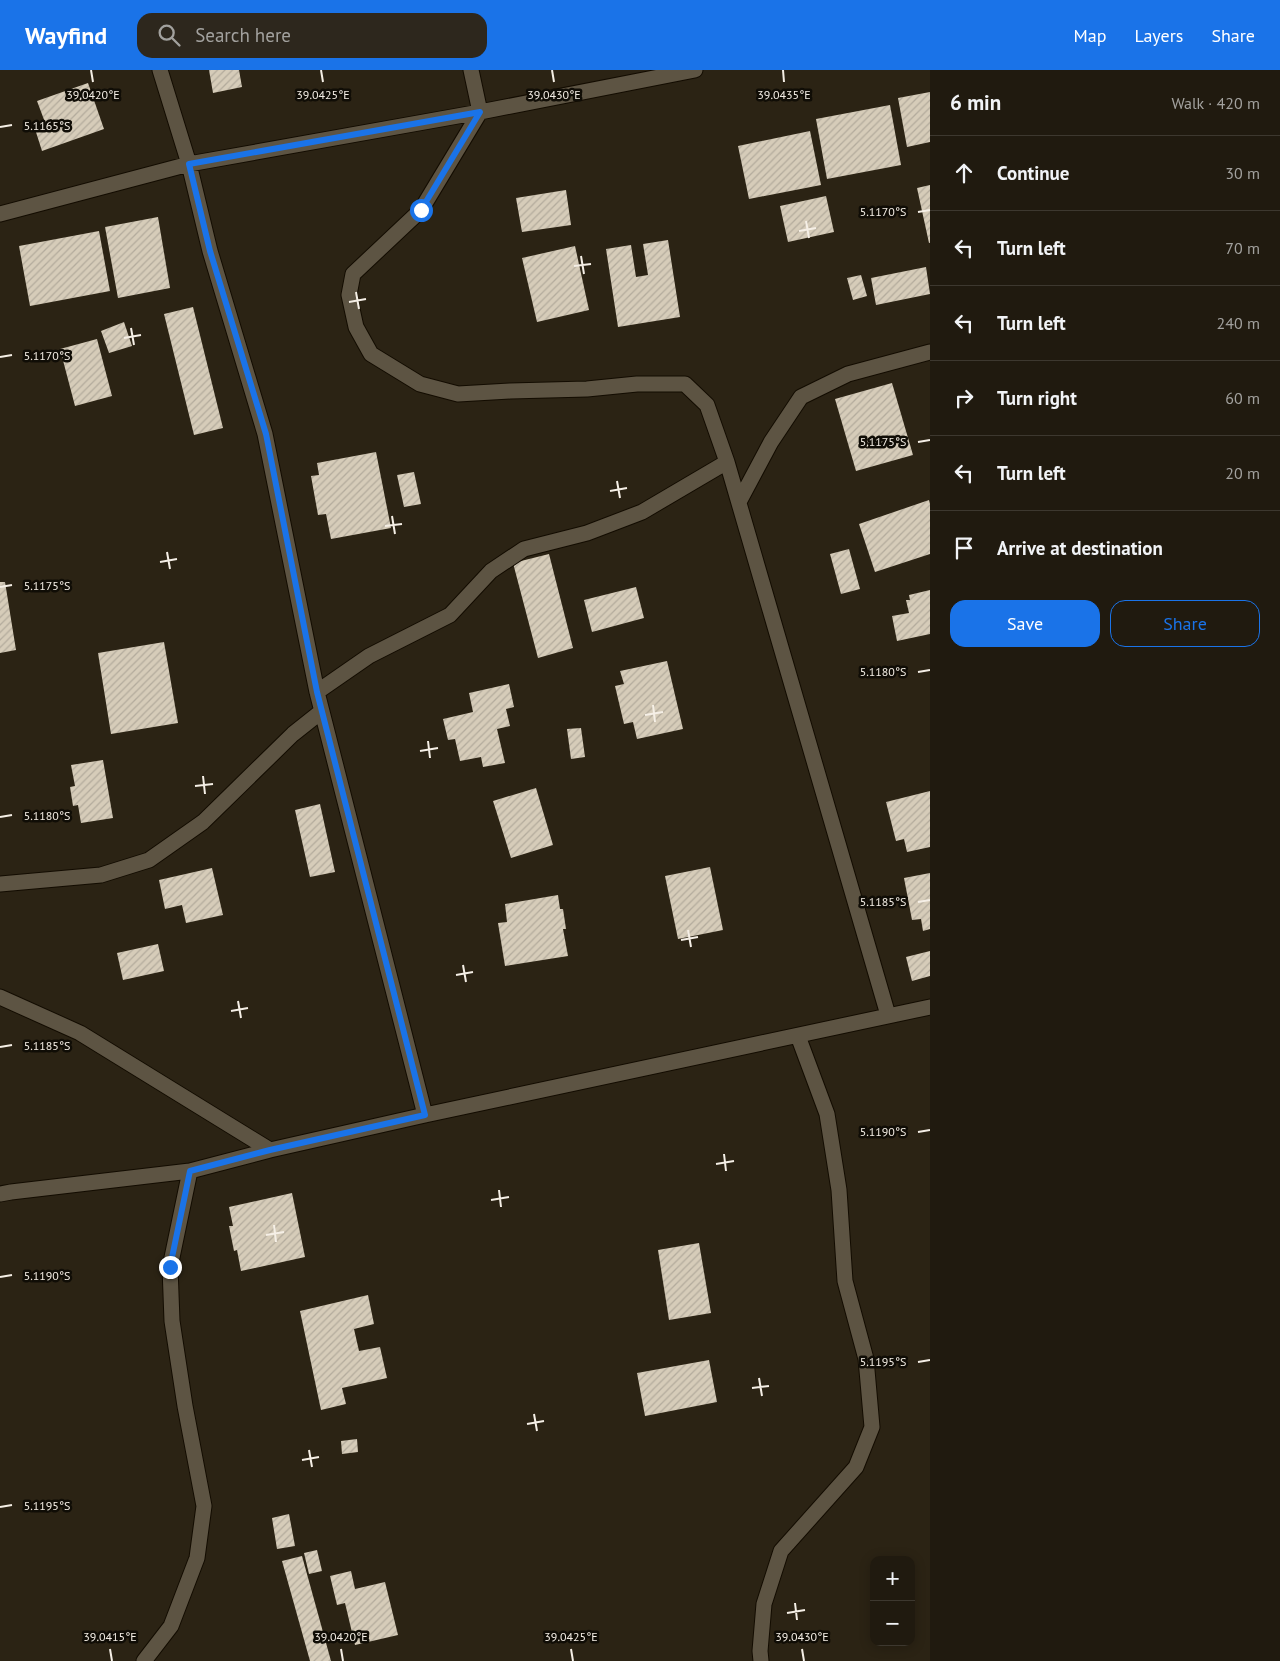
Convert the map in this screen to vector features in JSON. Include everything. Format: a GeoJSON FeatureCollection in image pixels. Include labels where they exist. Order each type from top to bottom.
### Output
{"type":"FeatureCollection","features":[{"type":"Feature","properties":{"kind":"street"},"geometry":{"type":"LineString","coordinates":[[160,70],[189,164],[210,251],[266,434],[317,692],[425,1115]]}},
{"type":"Feature","properties":{"kind":"street"},"geometry":{"type":"LineString","coordinates":[[471,70],[480,112],[421,210],[353,274],[349,295],[356,327],[371,354],[420,384],[458,394],[587,390],[637,384],[685,384],[707,405],[728,462],[888,1015]]}},
{"type":"Feature","properties":{"kind":"street"},"geometry":{"type":"LineString","coordinates":[[0,214],[189,164],[480,112],[695,70]]}},
{"type":"Feature","properties":{"kind":"street"},"geometry":{"type":"LineString","coordinates":[[739,502],[771,442],[801,396],[848,374],[930,352]]}},
{"type":"Feature","properties":{"kind":"street"},"geometry":{"type":"LineString","coordinates":[[317,692],[368,656],[450,616],[491,571],[524,550],[588,533],[642,512],[728,462]]}},
{"type":"Feature","properties":{"kind":"street"},"geometry":{"type":"LineString","coordinates":[[0,884],[101,876],[149,860],[203,822],[293,734],[322,711]]}},
{"type":"Feature","properties":{"kind":"street"},"geometry":{"type":"LineString","coordinates":[[0,997],[80,1033],[270,1150]]}},
{"type":"Feature","properties":{"kind":"street"},"geometry":{"type":"LineString","coordinates":[[0,1194],[190,1171],[270,1150],[425,1115],[798,1036],[888,1015],[930,1008]]}},
{"type":"Feature","properties":{"kind":"street"},"geometry":{"type":"LineString","coordinates":[[762,1661],[760,1652],[764,1604],[781,1551],[856,1467],[872,1427],[866,1359],[845,1281],[839,1190],[827,1114],[798,1036]]}},
{"type":"Feature","properties":{"kind":"street"},"geometry":{"type":"LineString","coordinates":[[144,1661],[171,1626],[197,1558],[204,1506],[185,1406],[171,1303],[170,1267],[190,1171]]}},
{"type":"Feature","properties":{"kind":"building"},"geometry":{"type":"Polygon","coordinates":[[[209,70],[239,70],[242,87],[213,93],[209,70]]]}},
{"type":"Feature","properties":{"kind":"building"},"geometry":{"type":"Polygon","coordinates":[[[88,83],[104,129],[42,151],[35,129],[46,125],[37,101],[88,83]]]}},
{"type":"Feature","properties":{"kind":"building"},"geometry":{"type":"Polygon","coordinates":[[[930,92],[930,142],[907,147],[898,98],[930,92]]]}},
{"type":"Feature","properties":{"kind":"building"},"geometry":{"type":"Polygon","coordinates":[[[890,105],[901,165],[827,179],[816,119],[890,105]]]}},
{"type":"Feature","properties":{"kind":"building"},"geometry":{"type":"Polygon","coordinates":[[[810,131],[821,185],[749,199],[738,146],[810,131]]]}},
{"type":"Feature","properties":{"kind":"building"},"geometry":{"type":"Polygon","coordinates":[[[930,185],[930,243],[929,243],[917,188],[930,185]]]}},
{"type":"Feature","properties":{"kind":"building"},"geometry":{"type":"Polygon","coordinates":[[[566,190],[571,225],[522,232],[516,198],[566,190]]]}},
{"type":"Feature","properties":{"kind":"building"},"geometry":{"type":"Polygon","coordinates":[[[826,196],[834,232],[788,242],[780,206],[826,196]]]}},
{"type":"Feature","properties":{"kind":"building"},"geometry":{"type":"Polygon","coordinates":[[[158,217],[170,288],[118,298],[105,227],[158,217]]]}},
{"type":"Feature","properties":{"kind":"building"},"geometry":{"type":"Polygon","coordinates":[[[99,231],[110,291],[30,306],[19,246],[99,231]]]}},
{"type":"Feature","properties":{"kind":"building"},"geometry":{"type":"Polygon","coordinates":[[[668,240],[680,317],[618,327],[606,249],[631,245],[636,277],[648,275],[643,244],[668,240]]]}},
{"type":"Feature","properties":{"kind":"building"},"geometry":{"type":"Polygon","coordinates":[[[575,246],[589,310],[537,322],[522,258],[575,246]]]}},
{"type":"Feature","properties":{"kind":"building"},"geometry":{"type":"Polygon","coordinates":[[[926,267],[930,294],[876,305],[871,278],[926,267]]]}},
{"type":"Feature","properties":{"kind":"building"},"geometry":{"type":"Polygon","coordinates":[[[861,275],[867,296],[853,300],[847,278],[861,275]]]}},
{"type":"Feature","properties":{"kind":"building"},"geometry":{"type":"Polygon","coordinates":[[[193,307],[223,428],[194,435],[164,314],[193,307]]]}},
{"type":"Feature","properties":{"kind":"building"},"geometry":{"type":"Polygon","coordinates":[[[124,322],[132,346],[109,353],[101,331],[124,322]]]}},
{"type":"Feature","properties":{"kind":"building"},"geometry":{"type":"Polygon","coordinates":[[[97,339],[112,396],[75,406],[60,349],[97,339]]]}},
{"type":"Feature","properties":{"kind":"building"},"geometry":{"type":"Polygon","coordinates":[[[892,383],[913,455],[856,471],[835,399],[892,383]]]}},
{"type":"Feature","properties":{"kind":"building"},"geometry":{"type":"Polygon","coordinates":[[[376,452],[391,528],[331,539],[326,514],[318,515],[311,476],[319,475],[317,463],[376,452]]]}},
{"type":"Feature","properties":{"kind":"building"},"geometry":{"type":"Polygon","coordinates":[[[414,472],[421,504],[404,507],[397,475],[414,472]]]}},
{"type":"Feature","properties":{"kind":"building"},"geometry":{"type":"Polygon","coordinates":[[[929,500],[930,554],[875,572],[859,524],[929,500]]]}},
{"type":"Feature","properties":{"kind":"building"},"geometry":{"type":"Polygon","coordinates":[[[849,549],[860,589],[841,594],[830,554],[849,549]]]}},
{"type":"Feature","properties":{"kind":"building"},"geometry":{"type":"Polygon","coordinates":[[[549,554],[573,648],[538,658],[513,563],[549,554]]]}},
{"type":"Feature","properties":{"kind":"building"},"geometry":{"type":"Polygon","coordinates":[[[0,582],[5,582],[16,650],[0,653],[0,582]]]}},
{"type":"Feature","properties":{"kind":"building"},"geometry":{"type":"Polygon","coordinates":[[[636,587],[644,618],[592,632],[584,600],[636,587]]]}},
{"type":"Feature","properties":{"kind":"building"},"geometry":{"type":"Polygon","coordinates":[[[930,590],[930,634],[897,641],[892,616],[909,613],[906,600],[910,600],[909,595],[930,590]]]}},
{"type":"Feature","properties":{"kind":"building"},"geometry":{"type":"Polygon","coordinates":[[[164,642],[178,723],[111,734],[98,653],[164,642]]]}},
{"type":"Feature","properties":{"kind":"building"},"geometry":{"type":"Polygon","coordinates":[[[667,661],[683,729],[637,739],[633,722],[624,724],[615,686],[624,684],[620,671],[667,661]]]}},
{"type":"Feature","properties":{"kind":"building"},"geometry":{"type":"Polygon","coordinates":[[[509,684],[514,707],[506,709],[510,726],[497,729],[505,763],[483,767],[481,757],[460,761],[455,739],[448,740],[443,719],[473,712],[469,693],[509,684]]]}},
{"type":"Feature","properties":{"kind":"building"},"geometry":{"type":"Polygon","coordinates":[[[581,728],[585,757],[571,759],[567,729],[581,728]]]}},
{"type":"Feature","properties":{"kind":"building"},"geometry":{"type":"Polygon","coordinates":[[[103,760],[113,818],[81,823],[78,805],[73,806],[70,787],[75,786],[71,765],[103,760]]]}},
{"type":"Feature","properties":{"kind":"building"},"geometry":{"type":"Polygon","coordinates":[[[536,788],[553,845],[511,858],[493,801],[536,788]]]}},
{"type":"Feature","properties":{"kind":"building"},"geometry":{"type":"Polygon","coordinates":[[[930,791],[930,847],[907,852],[904,839],[896,841],[886,802],[930,791]]]}},
{"type":"Feature","properties":{"kind":"building"},"geometry":{"type":"Polygon","coordinates":[[[320,804],[335,872],[310,877],[295,810],[320,804]]]}},
{"type":"Feature","properties":{"kind":"building"},"geometry":{"type":"Polygon","coordinates":[[[710,867],[723,930],[678,939],[665,876],[710,867]]]}},
{"type":"Feature","properties":{"kind":"building"},"geometry":{"type":"Polygon","coordinates":[[[212,868],[223,915],[186,923],[182,905],[165,909],[159,880],[212,868]]]}},
{"type":"Feature","properties":{"kind":"building"},"geometry":{"type":"Polygon","coordinates":[[[930,873],[930,929],[923,931],[921,919],[912,920],[904,878],[930,873]]]}},
{"type":"Feature","properties":{"kind":"building"},"geometry":{"type":"Polygon","coordinates":[[[558,895],[560,909],[563,909],[566,929],[563,929],[568,956],[505,966],[498,923],[507,922],[505,904],[558,895]]]}},
{"type":"Feature","properties":{"kind":"building"},"geometry":{"type":"Polygon","coordinates":[[[158,944],[164,971],[123,980],[117,953],[158,944]]]}},
{"type":"Feature","properties":{"kind":"building"},"geometry":{"type":"Polygon","coordinates":[[[930,951],[930,976],[912,981],[906,957],[930,951]]]}},
{"type":"Feature","properties":{"kind":"building"},"geometry":{"type":"Polygon","coordinates":[[[292,1193],[305,1257],[241,1271],[237,1250],[234,1251],[229,1226],[233,1226],[229,1207],[292,1193]]]}},
{"type":"Feature","properties":{"kind":"building"},"geometry":{"type":"Polygon","coordinates":[[[699,1243],[711,1313],[669,1320],[658,1250],[699,1243]]]}},
{"type":"Feature","properties":{"kind":"building"},"geometry":{"type":"Polygon","coordinates":[[[368,1295],[374,1324],[354,1329],[359,1351],[380,1347],[387,1378],[342,1388],[346,1404],[321,1410],[300,1311],[368,1295]]]}},
{"type":"Feature","properties":{"kind":"building"},"geometry":{"type":"Polygon","coordinates":[[[709,1360],[717,1402],[645,1416],[637,1373],[709,1360]]]}},
{"type":"Feature","properties":{"kind":"building"},"geometry":{"type":"Polygon","coordinates":[[[357,1439],[358,1452],[342,1454],[341,1441],[357,1439]]]}},
{"type":"Feature","properties":{"kind":"building"},"geometry":{"type":"Polygon","coordinates":[[[289,1514],[295,1546],[277,1549],[272,1518],[289,1514]]]}},
{"type":"Feature","properties":{"kind":"building"},"geometry":{"type":"Polygon","coordinates":[[[317,1550],[322,1571],[309,1574],[304,1553],[317,1550]]]}},
{"type":"Feature","properties":{"kind":"building"},"geometry":{"type":"Polygon","coordinates":[[[302,1556],[331,1661],[310,1661],[282,1561],[302,1556]]]}},
{"type":"Feature","properties":{"kind":"building"},"geometry":{"type":"Polygon","coordinates":[[[351,1571],[355,1589],[385,1582],[398,1635],[355,1645],[345,1603],[337,1605],[330,1576],[351,1571]]]}},
{"type":"Feature","properties":{"kind":"route"},"geometry":{"type":"LineString","coordinates":[[170,1267],[190,1171],[270,1150],[425,1115],[317,692],[266,434],[210,251],[189,164],[480,112],[421,210]]}}]}
